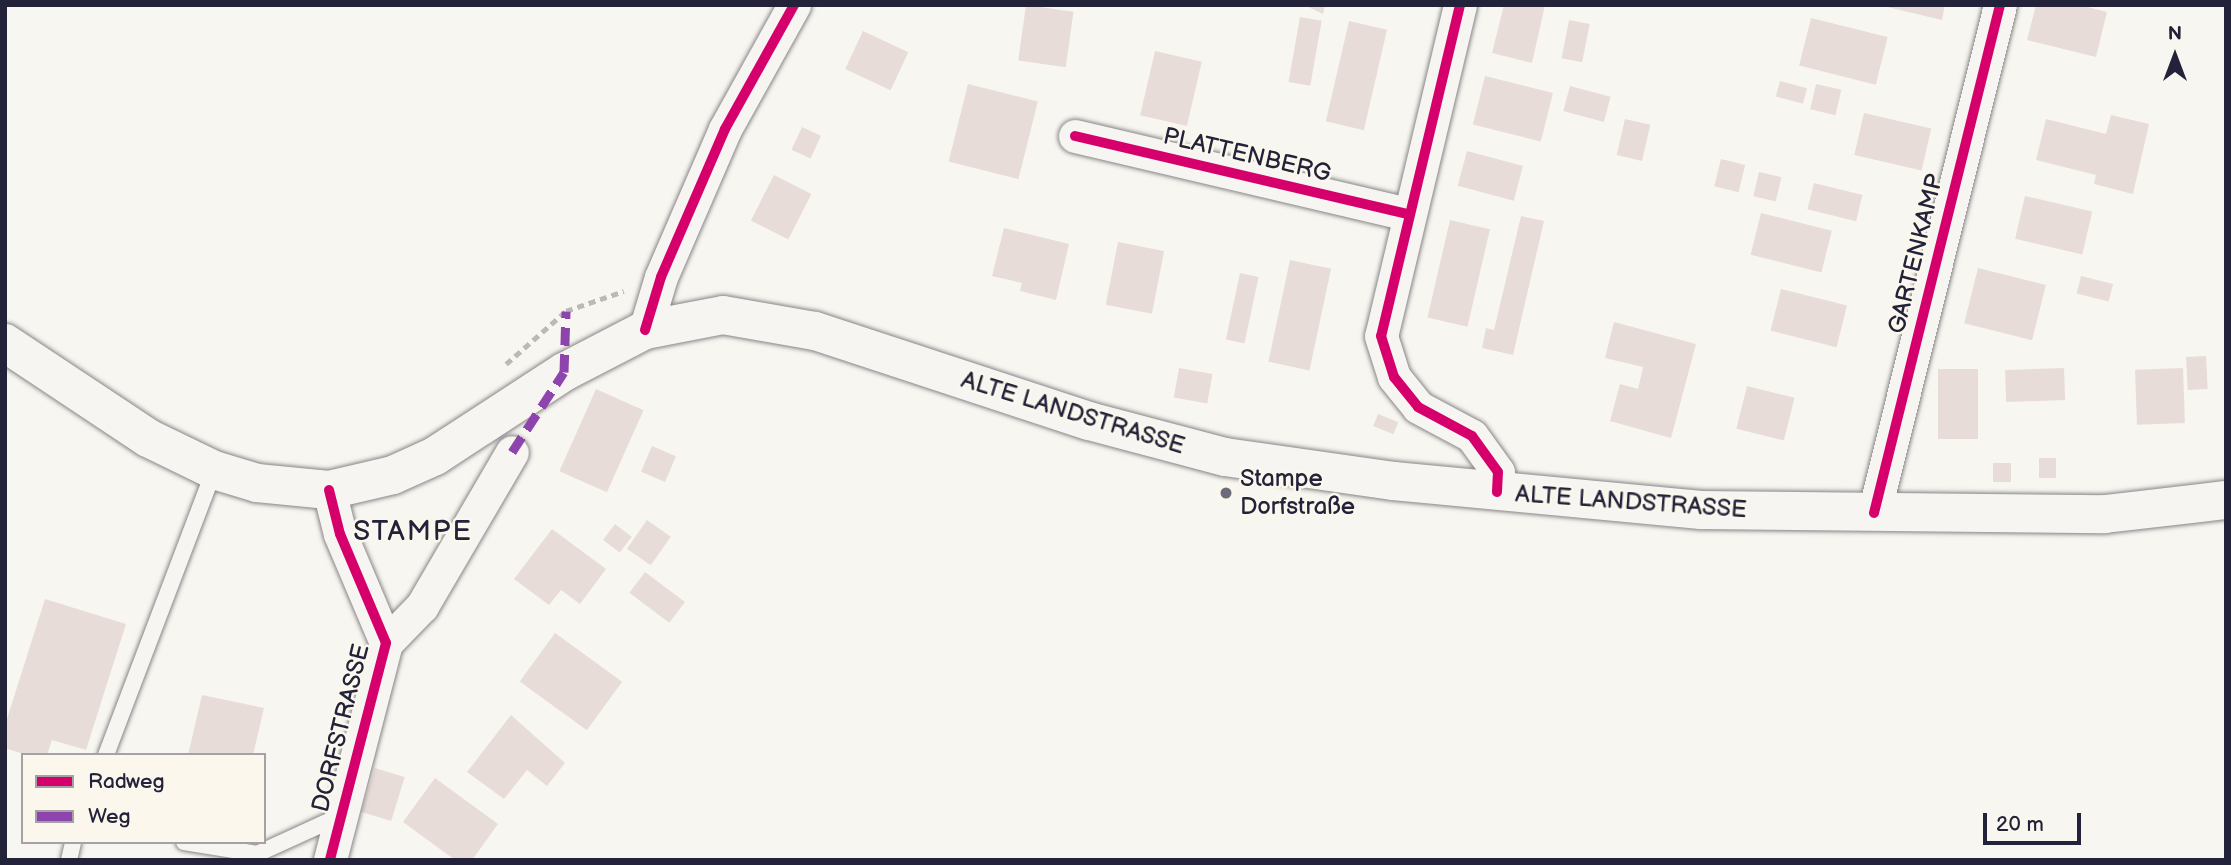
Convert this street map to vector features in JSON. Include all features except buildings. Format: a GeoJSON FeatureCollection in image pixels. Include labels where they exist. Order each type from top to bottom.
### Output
{"type":"FeatureCollection","features":[{"type":"Feature","properties":{"kind":"main road","name":"ALTE LANDSTRASSE"},"geometry":{"type":"LineString","coordinates":[[5,343],[148,438],[214,470],[257,483],[329,490],[393,475],[435,456],[564,372],[645,330],[723,315],[816,331],[1089,421],[1225,457],[1497,492],[1701,510],[1874,513],[2105,514],[2226,500]]}},
{"type":"Feature","properties":{"kind":"street"},"geometry":{"type":"LineString","coordinates":[[645,330],[661,277],[725,129],[794,5]]}},
{"type":"Feature","properties":{"kind":"street"},"geometry":{"type":"LineString","coordinates":[[1460,5],[1381,336],[1394,377],[1418,407],[1472,436],[1498,472],[1497,492]]}},
{"type":"Feature","properties":{"kind":"street","name":"GARTENKAMP"},"geometry":{"type":"LineString","coordinates":[[1874,513],[2000,5]]}},
{"type":"Feature","properties":{"kind":"street","name":"PLATTENBERG"},"geometry":{"type":"LineString","coordinates":[[1075,136],[1408,214]]}},
{"type":"Feature","properties":{"kind":"street","name":"DORFSTRASSE"},"geometry":{"type":"LineString","coordinates":[[330,860],[386,643],[422,607],[512,452]]}},
{"type":"Feature","properties":{"kind":"street","name":"DORFSTRASSE"},"geometry":{"type":"LineString","coordinates":[[329,490],[340,534],[386,643]]}},
{"type":"Feature","properties":{"kind":"lane"},"geometry":{"type":"LineString","coordinates":[[107,753],[214,470]]}},
{"type":"Feature","properties":{"kind":"lane"},"geometry":{"type":"LineString","coordinates":[[196,844],[257,854],[341,816]]}},
{"type":"Feature","properties":{"kind":"marked path"},"geometry":{"type":"LineString","coordinates":[[512,452],[564,372],[566,311]]}},
{"type":"Feature","properties":{"kind":"cycle path"},"geometry":{"type":"LineString","coordinates":[[645,330],[661,277],[725,129],[794,5]]}},
{"type":"Feature","properties":{"kind":"cycle path"},"geometry":{"type":"LineString","coordinates":[[1460,5],[1381,336],[1394,377],[1418,407],[1472,436],[1498,472],[1497,492]]}},
{"type":"Feature","properties":{"kind":"cycle path"},"geometry":{"type":"LineString","coordinates":[[1874,513],[2000,5]]}},
{"type":"Feature","properties":{"kind":"cycle path"},"geometry":{"type":"LineString","coordinates":[[1075,136],[1408,214]]}},
{"type":"Feature","properties":{"kind":"cycle path"},"geometry":{"type":"LineString","coordinates":[[329,490],[340,534],[386,643],[330,860]]}},
{"type":"Feature","properties":{"kind":"place","name":"Stampe Dorfstraße"},"geometry":{"type":"Point","coordinates":[1226,493]}},
{"type":"Feature","properties":{"kind":"district","name":"STAMPE"},"geometry":{"type":"Point","coordinates":[413,532]}}]}
